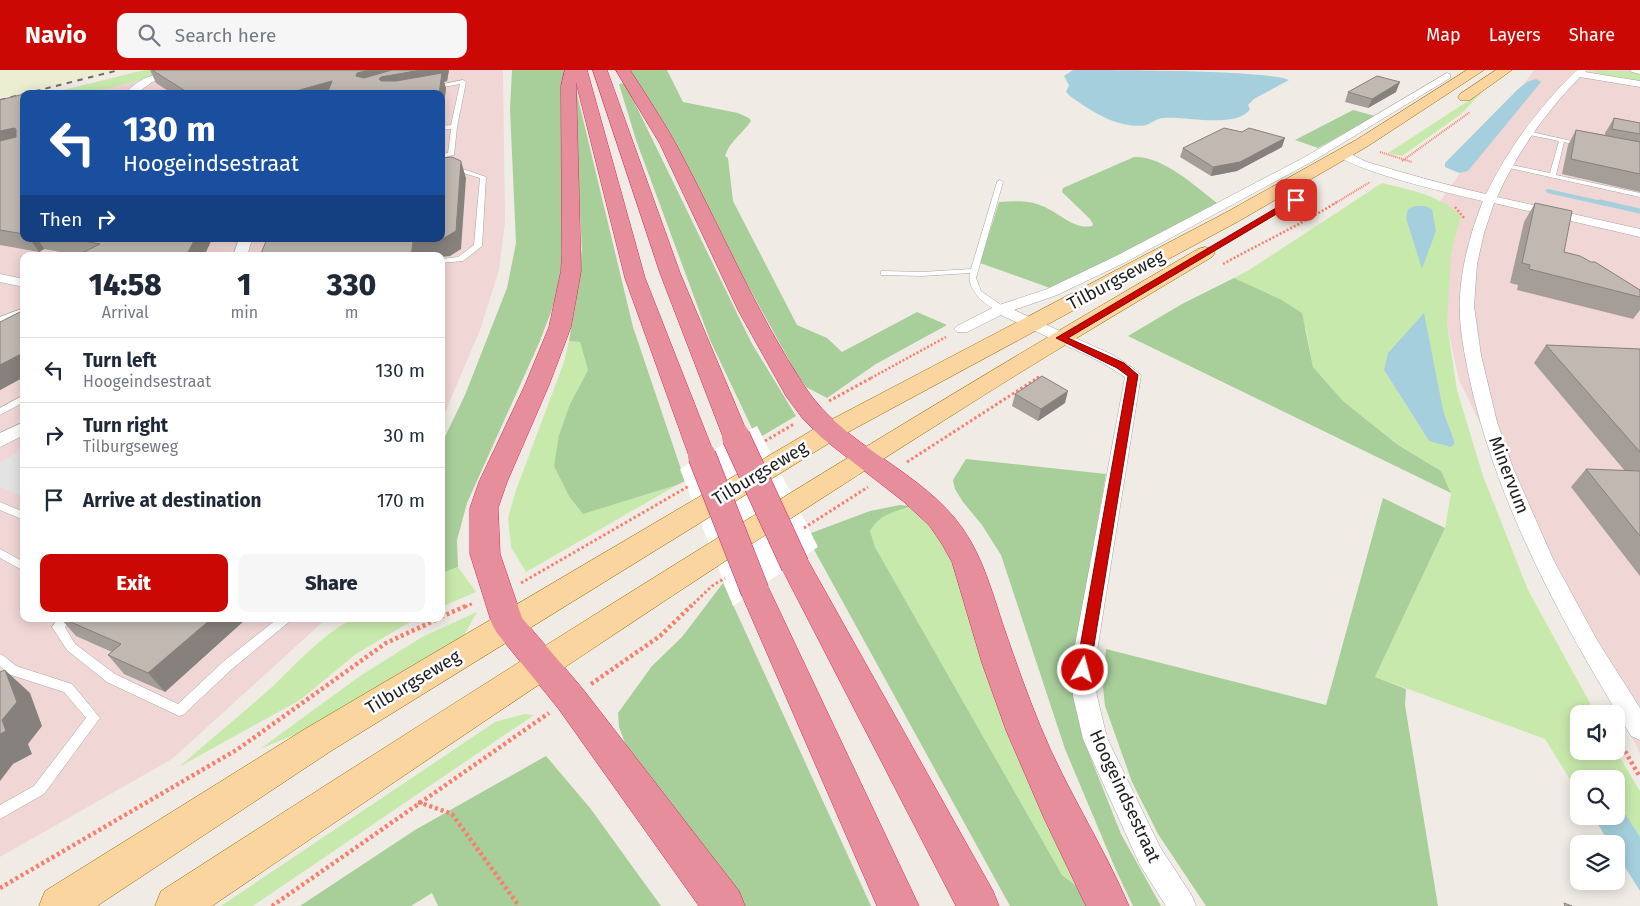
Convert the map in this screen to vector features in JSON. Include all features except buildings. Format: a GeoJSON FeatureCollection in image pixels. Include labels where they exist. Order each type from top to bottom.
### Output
{"type":"FeatureCollection","features":[{"type":"Feature","properties":{"kind":"highway"},"geometry":{"type":"LineString","coordinates":[[572,70],[568,86],[571,271],[560,327],[537,385],[493,482],[484,508],[482,524],[485,554],[508,624],[570,698],[724,906]]}},
{"type":"Feature","properties":{"kind":"highway"},"geometry":{"type":"LineString","coordinates":[[580,70],[635,278],[702,456],[742,583],[898,906]]}},
{"type":"Feature","properties":{"kind":"highway"},"geometry":{"type":"LineString","coordinates":[[600,70],[670,273],[736,437],[978,906]]}},
{"type":"Feature","properties":{"kind":"highway"},"geometry":{"type":"LineString","coordinates":[[623,70],[668,144],[688,190],[770,350],[795,391],[812,413],[830,431],[939,518],[967,562],[999,663],[1024,730],[1057,805],[1108,906]]}},
{"type":"Feature","properties":{"kind":"main road","name":"Tilburgseweg"},"geometry":{"type":"LineString","coordinates":[[60,906],[318,740],[830,431],[1189,241],[1343,154],[1477,70]]}},
{"type":"Feature","properties":{"kind":"main road"},"geometry":{"type":"LineString","coordinates":[[1450,106],[1505,70]]}},
{"type":"Feature","properties":{"kind":"main road"},"geometry":{"type":"LineString","coordinates":[[1288,205],[1369,158]]}},
{"type":"Feature","properties":{"kind":"main road","name":"Tilburgseweg"},"geometry":{"type":"LineString","coordinates":[[176,906],[542,664],[875,466],[1060,338],[1246,229]]}},
{"type":"Feature","properties":{"kind":"street"},"geometry":{"type":"LineString","coordinates":[[133,90],[142,83],[187,70]]}},
{"type":"Feature","properties":{"kind":"street"},"geometry":{"type":"LineString","coordinates":[[1635,70],[1640,71]]}},
{"type":"Feature","properties":{"kind":"street","name":"Minervum"},"geometry":{"type":"LineString","coordinates":[[1640,84],[1580,72],[1560,91],[1527,133],[1490,198],[1474,242],[1467,297],[1469,338],[1481,396],[1502,467],[1545,561],[1593,655],[1640,729]]}},
{"type":"Feature","properties":{"kind":"street","name":"Tilburgseweg"},"geometry":{"type":"LineString","coordinates":[[962,329],[1001,308],[1052,292],[1121,258],[1309,159],[1447,76]]}},
{"type":"Feature","properties":{"kind":"street"},"geometry":{"type":"LineString","coordinates":[[1343,154],[1369,158],[1390,169],[1443,188],[1640,232]]}},
{"type":"Feature","properties":{"kind":"street"},"geometry":{"type":"LineString","coordinates":[[0,278],[20,282]]}},
{"type":"Feature","properties":{"kind":"street"},"geometry":{"type":"LineString","coordinates":[[1001,308],[1031,325],[1060,338]]}},
{"type":"Feature","properties":{"kind":"street","name":"Hoogeindsestraat"},"geometry":{"type":"LineString","coordinates":[[1060,338],[1121,366],[1133,375],[1086,646],[1083,670],[1085,696],[1095,739],[1118,789],[1150,856],[1182,906]]}},
{"type":"Feature","properties":{"kind":"street"},"geometry":{"type":"LineString","coordinates":[[0,441],[20,429]]}},
{"type":"Feature","properties":{"kind":"lane"},"geometry":{"type":"LineString","coordinates":[[425,88],[463,82],[454,127],[451,155],[445,156]]}},
{"type":"Feature","properties":{"kind":"lane"},"geometry":{"type":"LineString","coordinates":[[445,128],[454,127]]}},
{"type":"Feature","properties":{"kind":"lane"},"geometry":{"type":"LineString","coordinates":[[1527,133],[1591,146]]}},
{"type":"Feature","properties":{"kind":"lane"},"geometry":{"type":"LineString","coordinates":[[1552,176],[1562,140]]}},
{"type":"Feature","properties":{"kind":"lane"},"geometry":{"type":"LineString","coordinates":[[1507,166],[1640,195]]}},
{"type":"Feature","properties":{"kind":"lane"},"geometry":{"type":"LineString","coordinates":[[445,172],[460,170],[483,177],[478,246],[460,259],[445,261]]}},
{"type":"Feature","properties":{"kind":"lane"},"geometry":{"type":"LineString","coordinates":[[1000,182],[974,270],[973,285],[977,292],[1001,308]]}},
{"type":"Feature","properties":{"kind":"lane"},"geometry":{"type":"LineString","coordinates":[[884,273],[922,274],[974,270]]}},
{"type":"Feature","properties":{"kind":"lane"},"geometry":{"type":"LineString","coordinates":[[0,320],[20,312]]}},
{"type":"Feature","properties":{"kind":"lane"},"geometry":{"type":"LineString","coordinates":[[0,412],[20,400]]}},
{"type":"Feature","properties":{"kind":"lane"},"geometry":{"type":"LineString","coordinates":[[0,506],[20,514]]}},
{"type":"Feature","properties":{"kind":"lane"},"geometry":{"type":"LineString","coordinates":[[0,553],[20,565]]}},
{"type":"Feature","properties":{"kind":"lane"},"geometry":{"type":"LineString","coordinates":[[62,622],[58,627],[71,647],[111,678],[179,710],[228,665],[281,622]]}},
{"type":"Feature","properties":{"kind":"lane"},"geometry":{"type":"LineString","coordinates":[[0,659],[12,670],[68,688],[94,718],[39,790],[0,812]]}},
{"type":"Feature","properties":{"kind":"path"},"geometry":{"type":"LineString","coordinates":[[1216,268],[1265,240],[1301,224],[1390,169],[1473,110]]}},
{"type":"Feature","properties":{"kind":"path"},"geometry":{"type":"LineString","coordinates":[[795,549],[875,466],[1044,374]]}},
{"type":"Feature","properties":{"kind":"path"},"geometry":{"type":"LineString","coordinates":[[272,906],[418,802],[660,636],[712,586],[742,583]]}},
{"type":"Feature","properties":{"kind":"path"},"geometry":{"type":"LineString","coordinates":[[0,888],[238,749],[375,650],[432,622]]}},
{"type":"Feature","properties":{"kind":"path"},"geometry":{"type":"LineString","coordinates":[[1625,751],[1640,777]]}},
{"type":"Feature","properties":{"kind":"path"},"geometry":{"type":"LineString","coordinates":[[418,802],[452,814],[519,906]]}},
{"type":"Feature","properties":{"kind":"shaded area"},"geometry":{"type":"Polygon","coordinates":[[[179,70],[503,70],[505,222],[499,270],[480,330],[445,413],[445,252],[20,252],[20,622],[323,622],[172,759],[0,857],[0,116],[20,218],[20,242],[445,242],[445,90],[102,90],[179,70]]]}},
{"type":"Feature","properties":{"kind":"shaded area"},"geometry":{"type":"Polygon","coordinates":[[[1534,70],[1640,70],[1640,754],[1625,723],[1625,705],[1616,705],[1459,380],[1425,222],[1534,70]]]}},
{"type":"Feature","properties":{"kind":"shaded area"},"geometry":{"type":"Polygon","coordinates":[[[20,450],[20,495],[0,487],[0,463],[20,450]]]}},
{"type":"Feature","properties":{"kind":"green space"},"geometry":{"type":"Polygon","coordinates":[[[0,70],[120,70],[34,90],[20,90],[20,93],[0,98],[0,70]]]}},
{"type":"Feature","properties":{"kind":"green space"},"geometry":{"type":"Polygon","coordinates":[[[144,70],[179,70],[102,90],[64,90],[144,70]]]}},
{"type":"Feature","properties":{"kind":"green space"},"geometry":{"type":"Polygon","coordinates":[[[512,70],[564,70],[566,249],[555,301],[540,341],[467,503],[457,540],[458,567],[445,572],[445,437],[465,395],[507,288],[516,243],[510,109],[512,70]]]}},
{"type":"Feature","properties":{"kind":"green space"},"geometry":{"type":"Polygon","coordinates":[[[629,70],[667,70],[683,102],[738,113],[749,118],[751,121],[733,142],[725,156],[728,158],[733,201],[797,325],[827,338],[842,352],[917,312],[947,325],[876,364],[827,398],[806,387],[794,369],[629,70]]]}},
{"type":"Feature","properties":{"kind":"green space"},"geometry":{"type":"Polygon","coordinates":[[[1593,70],[1640,72],[1640,83],[1601,75],[1593,70]]]}},
{"type":"Feature","properties":{"kind":"green space"},"geometry":{"type":"Polygon","coordinates":[[[625,83],[751,342],[796,416],[757,439],[710,340],[636,140],[619,84],[625,83]]]}},
{"type":"Feature","properties":{"kind":"green space"},"geometry":{"type":"Polygon","coordinates":[[[576,90],[633,327],[685,481],[583,514],[569,496],[554,466],[559,435],[570,404],[588,370],[580,342],[569,341],[575,307],[575,285],[582,250],[575,121],[576,90]]]}},
{"type":"Feature","properties":{"kind":"green space"},"geometry":{"type":"Polygon","coordinates":[[[1482,92],[1461,114],[1402,156],[1388,153],[1482,92]]]}},
{"type":"Feature","properties":{"kind":"green space"},"geometry":{"type":"Polygon","coordinates":[[[1353,110],[1375,116],[1318,148],[1295,140],[1353,110]]]}},
{"type":"Feature","properties":{"kind":"green space"},"geometry":{"type":"Polygon","coordinates":[[[1134,157],[1156,161],[1178,173],[1217,203],[1093,270],[1050,288],[980,263],[999,202],[1016,201],[1037,204],[1072,223],[1085,227],[1092,226],[1093,224],[1090,219],[1062,192],[1063,188],[1134,157]]]}},
{"type":"Feature","properties":{"kind":"green space"},"geometry":{"type":"Polygon","coordinates":[[[1382,183],[1434,198],[1461,216],[1451,254],[1447,324],[1457,390],[1483,476],[1528,590],[1591,705],[1570,705],[1570,760],[1621,760],[1640,791],[1640,837],[1625,814],[1625,770],[1570,770],[1570,779],[1545,739],[1375,677],[1445,528],[1451,493],[1441,471],[1398,445],[1343,401],[1313,367],[1306,329],[1280,299],[1234,278],[1382,183]],[[1415,206],[1422,268],[1436,231],[1425,206],[1415,206]],[[1384,370],[1429,441],[1455,443],[1443,410],[1384,370]]]}},
{"type":"Feature","properties":{"kind":"green space"},"geometry":{"type":"Polygon","coordinates":[[[1234,278],[1280,299],[1302,313],[1313,367],[1343,401],[1398,445],[1441,471],[1451,493],[1128,336],[1182,304],[1234,278]]]}},
{"type":"Feature","properties":{"kind":"green space"},"geometry":{"type":"Polygon","coordinates":[[[569,341],[580,342],[588,370],[570,404],[559,435],[583,514],[677,485],[526,572],[511,547],[508,518],[516,490],[564,362],[569,341]]]}},
{"type":"Feature","properties":{"kind":"green space"},"geometry":{"type":"Polygon","coordinates":[[[966,459],[1106,474],[1071,675],[1075,705],[1084,741],[1121,834],[1161,906],[1133,906],[1115,868],[1065,749],[1001,555],[982,525],[955,489],[953,480],[966,459]]]}},
{"type":"Feature","properties":{"kind":"green space"},"geometry":{"type":"Polygon","coordinates":[[[1383,498],[1445,528],[1375,677],[1406,689],[1405,705],[1438,906],[1206,906],[1158,834],[1132,782],[1105,706],[1103,687],[1106,649],[1326,705],[1383,498]]]}},
{"type":"Feature","properties":{"kind":"green space"},"geometry":{"type":"Polygon","coordinates":[[[900,505],[912,506],[883,517],[870,531],[875,547],[1062,875],[1091,897],[1095,906],[1010,906],[806,535],[870,511],[900,505]]]}},
{"type":"Feature","properties":{"kind":"green space"},"geometry":{"type":"Polygon","coordinates":[[[912,506],[947,536],[1091,897],[1062,875],[875,547],[870,531],[874,525],[888,514],[912,506]]]}},
{"type":"Feature","properties":{"kind":"green space"},"geometry":{"type":"Polygon","coordinates":[[[458,567],[476,592],[445,605],[445,572],[458,567]]]}},
{"type":"Feature","properties":{"kind":"green space"},"geometry":{"type":"Polygon","coordinates":[[[723,583],[871,906],[737,906],[627,748],[619,727],[618,713],[652,666],[682,637],[723,583]]]}},
{"type":"Feature","properties":{"kind":"green space"},"geometry":{"type":"Polygon","coordinates":[[[477,612],[463,637],[323,723],[260,749],[360,676],[422,637],[477,612]]]}},
{"type":"Feature","properties":{"kind":"green space"},"geometry":{"type":"Polygon","coordinates":[[[347,622],[410,622],[356,654],[300,700],[179,767],[273,686],[320,641],[347,622]]]}},
{"type":"Feature","properties":{"kind":"green space"},"geometry":{"type":"Polygon","coordinates":[[[524,714],[534,715],[253,906],[221,906],[495,722],[524,714]]]}},
{"type":"Feature","properties":{"kind":"green space"},"geometry":{"type":"Polygon","coordinates":[[[546,756],[590,808],[661,906],[438,906],[432,893],[411,906],[300,906],[415,830],[546,756]]]}},
{"type":"Feature","properties":{"kind":"water"},"geometry":{"type":"Polygon","coordinates":[[[1073,70],[1221,72],[1252,74],[1289,80],[1254,99],[1248,105],[1250,109],[1244,115],[1234,119],[1164,118],[1146,125],[1137,126],[1109,120],[1071,97],[1066,92],[1069,85],[1064,76],[1073,70]]]}},
{"type":"Feature","properties":{"kind":"water"},"geometry":{"type":"Polygon","coordinates":[[[1536,79],[1541,82],[1468,171],[1459,173],[1445,167],[1445,163],[1518,89],[1527,82],[1536,79]]]}},
{"type":"Feature","properties":{"kind":"water"},"geometry":{"type":"Polygon","coordinates":[[[1415,206],[1425,206],[1432,209],[1436,231],[1422,269],[1406,218],[1408,209],[1415,206]]]}},
{"type":"Feature","properties":{"kind":"water"},"geometry":{"type":"Polygon","coordinates":[[[1424,313],[1443,410],[1455,443],[1451,447],[1429,441],[1384,370],[1388,353],[1424,313]]]}},
{"type":"Feature","properties":{"kind":"water"},"geometry":{"type":"Polygon","coordinates":[[[1625,814],[1640,837],[1640,891],[1625,867],[1625,835],[1605,835],[1598,825],[1625,825],[1625,814]]]}},
{"type":"Feature","properties":{"kind":"pier"},"geometry":{"type":"Polygon","coordinates":[[[757,426],[818,547],[733,606],[680,469],[757,426]]]}},
{"type":"Feature","properties":{"kind":"waterway"},"geometry":{"type":"LineString","coordinates":[[1548,191],[1606,204]]}},
{"type":"Feature","properties":{"kind":"waterway"},"geometry":{"type":"LineString","coordinates":[[1600,202],[1640,211]]}},
{"type":"Feature","properties":{"kind":"railway"},"geometry":{"type":"LineString","coordinates":[[40,90],[119,70]]}},
{"type":"Feature","properties":{"kind":"railway"},"geometry":{"type":"LineString","coordinates":[[0,100],[20,95]]}},
{"type":"Feature","properties":{"kind":"route"},"geometry":{"type":"LineString","coordinates":[[1083,670],[1133,375],[1121,366],[1060,338],[1296,200]]}}]}
